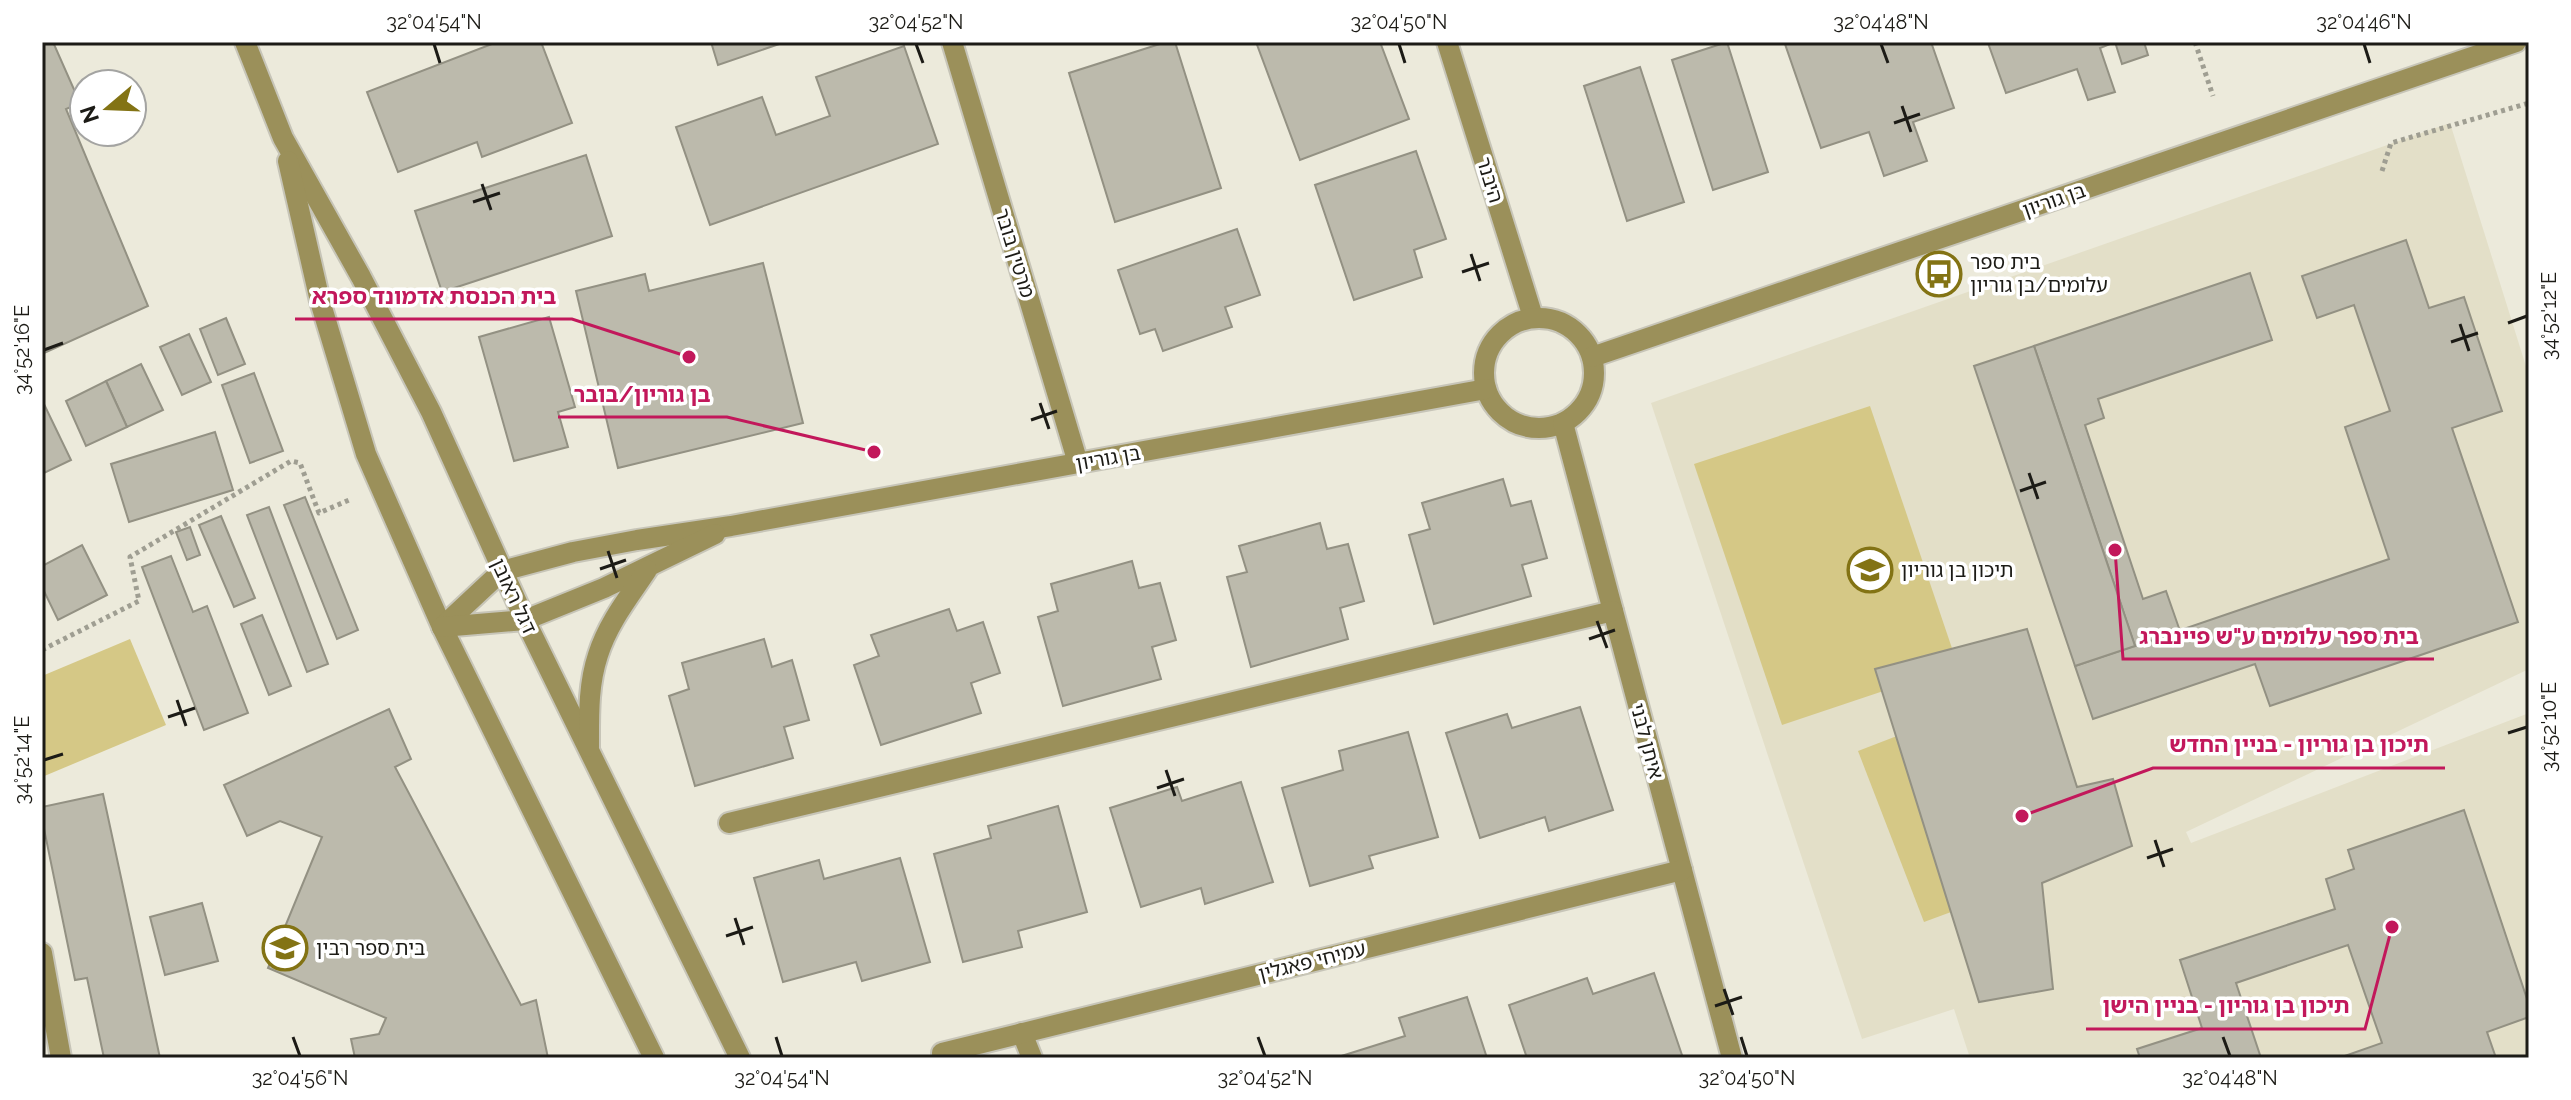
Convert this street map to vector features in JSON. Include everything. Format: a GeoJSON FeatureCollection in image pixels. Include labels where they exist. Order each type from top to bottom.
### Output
{"type":"FeatureCollection","features":[{"type":"Feature","properties":{"kind":"street","name":"דגל ראובן"},"geometry":{"type":"LineString","coordinates":[[245,42],[283,138],[361,277],[431,412],[525,620],[740,1058]]}},
{"type":"Feature","properties":{"kind":"street","name":"מרטין בובר"},"geometry":{"type":"LineString","coordinates":[[952,42],[1078,463]]}},
{"type":"Feature","properties":{"kind":"street","name":"היבנר"},"geometry":{"type":"LineString","coordinates":[[1447,42],[1533,317]]}},
{"type":"Feature","properties":{"kind":"street","name":"בן גוריון"},"geometry":{"type":"LineString","coordinates":[[1592,357],[2516,42]]}},
{"type":"Feature","properties":{"kind":"street","name":"דגל ראובן"},"geometry":{"type":"LineString","coordinates":[[283,138],[320,301],[366,454],[442,627],[654,1058]]}},
{"type":"Feature","properties":{"kind":"street"},"geometry":{"type":"LineString","coordinates":[[1533,317],[1552,319],[1569,326],[1584,340],[1592,357],[1594,376],[1590,396],[1579,411],[1563,423],[1545,428],[1526,427],[1508,419],[1494,406],[1486,389],[1483,369],[1488,351],[1498,335],[1514,323],[1533,317]]}},
{"type":"Feature","properties":{"kind":"street","name":"בן גוריון"},"geometry":{"type":"LineString","coordinates":[[442,627],[502,571],[573,552],[1486,389]]}},
{"type":"Feature","properties":{"kind":"street","name":"איתן לבני"},"geometry":{"type":"LineString","coordinates":[[1563,423],[1732,1058]]}},
{"type":"Feature","properties":{"kind":"street","name":"בן גוריון"},"geometry":{"type":"LineString","coordinates":[[442,627],[525,620],[647,569],[731,526]]}},
{"type":"Feature","properties":{"kind":"street"},"geometry":{"type":"LineString","coordinates":[[589,751],[589,702],[598,655],[615,617],[647,569]]}},
{"type":"Feature","properties":{"kind":"street"},"geometry":{"type":"LineString","coordinates":[[729,823],[1613,611]]}},
{"type":"Feature","properties":{"kind":"street","name":"עמיחי פאגלין"},"geometry":{"type":"LineString","coordinates":[[942,1053],[1682,870]]}},
{"type":"Feature","properties":{"kind":"street"},"geometry":{"type":"LineString","coordinates":[[42,953],[61,1058]]}},
{"type":"Feature","properties":{"kind":"street"},"geometry":{"type":"LineString","coordinates":[[1022,1033],[1032,1058]]}},
{"type":"Feature","properties":{"kind":"path"},"geometry":{"type":"LineString","coordinates":[[2195,42],[2213,96]]}},
{"type":"Feature","properties":{"kind":"path"},"geometry":{"type":"LineString","coordinates":[[2382,171],[2391,143],[2529,103]]}},
{"type":"Feature","properties":{"kind":"path"},"geometry":{"type":"LineString","coordinates":[[42,650],[139,601],[130,557],[291,461],[300,463],[319,513],[380,485]]}},
{"type":"Feature","properties":{"kind":"shaded area"},"geometry":{"type":"Polygon","coordinates":[[[2450,123],[2529,376],[2529,669],[2186,832],[2191,843],[2529,713],[2529,1058],[1970,1058],[1954,1009],[1862,1039],[1651,403],[2450,123]]]}},
{"type":"Feature","properties":{"kind":"shaded area"},"geometry":{"type":"Polygon","coordinates":[[[1870,406],[1958,666],[1782,725],[1694,464],[1870,406]]]}},
{"type":"Feature","properties":{"kind":"shaded area"},"geometry":{"type":"Polygon","coordinates":[[[130,639],[166,725],[42,777],[42,676],[130,639]]]}},
{"type":"Feature","properties":{"kind":"shaded area"},"geometry":{"type":"Polygon","coordinates":[[[1941,719],[2008,891],[1924,922],[1858,751],[1941,719]]]}},
{"type":"Feature","properties":{"kind":"building"},"geometry":{"type":"Polygon","coordinates":[[[42,42],[53,42],[68,76],[68,148],[82,148],[148,306],[42,354],[42,42]]]}},
{"type":"Feature","properties":{"kind":"building"},"geometry":{"type":"Polygon","coordinates":[[[497,42],[541,42],[572,123],[482,157],[477,142],[398,172],[367,92],[497,42]]]}},
{"type":"Feature","properties":{"kind":"building"},"geometry":{"type":"Polygon","coordinates":[[[711,42],[785,42],[718,65],[711,42]]]}},
{"type":"Feature","properties":{"kind":"building"},"geometry":{"type":"Polygon","coordinates":[[[1166,42],[1175,42],[1221,188],[1115,222],[1069,73],[1166,42]]]}},
{"type":"Feature","properties":{"kind":"building"},"geometry":{"type":"Polygon","coordinates":[[[1256,42],[1380,42],[1409,119],[1300,160],[1256,42]]]}},
{"type":"Feature","properties":{"kind":"building"},"geometry":{"type":"Polygon","coordinates":[[[1727,42],[1768,172],[1713,190],[1672,60],[1727,42]]]}},
{"type":"Feature","properties":{"kind":"building"},"geometry":{"type":"Polygon","coordinates":[[[1931,42],[1954,108],[1913,122],[1927,161],[1884,176],[1869,132],[1821,148],[1785,44],[1931,42]]]}},
{"type":"Feature","properties":{"kind":"building"},"geometry":{"type":"Polygon","coordinates":[[[2115,42],[2100,48],[2115,92],[2088,100],[2077,69],[2006,93],[1988,43],[2115,42]]]}},
{"type":"Feature","properties":{"kind":"building"},"geometry":{"type":"Polygon","coordinates":[[[2115,42],[2144,42],[2148,55],[2122,64],[2115,42]]]}},
{"type":"Feature","properties":{"kind":"building"},"geometry":{"type":"Polygon","coordinates":[[[904,46],[938,144],[710,225],[676,127],[762,97],[776,135],[830,116],[816,77],[904,46]]]}},
{"type":"Feature","properties":{"kind":"building"},"geometry":{"type":"Polygon","coordinates":[[[1640,67],[1684,202],[1627,221],[1584,86],[1640,67]]]}},
{"type":"Feature","properties":{"kind":"building"},"geometry":{"type":"Polygon","coordinates":[[[1416,151],[1446,239],[1414,250],[1422,277],[1354,300],[1315,185],[1416,151]]]}},
{"type":"Feature","properties":{"kind":"building"},"geometry":{"type":"Polygon","coordinates":[[[586,155],[612,236],[442,292],[415,211],[586,155]]]}},
{"type":"Feature","properties":{"kind":"building"},"geometry":{"type":"Polygon","coordinates":[[[1237,229],[1260,295],[1225,307],[1232,327],[1163,351],[1155,329],[1140,334],[1118,270],[1237,229]]]}},
{"type":"Feature","properties":{"kind":"building"},"geometry":{"type":"Polygon","coordinates":[[[2406,240],[2429,308],[2464,297],[2502,411],[2452,428],[2518,622],[2270,706],[2255,664],[2093,719],[2075,666],[2389,559],[2345,427],[2390,411],[2354,305],[2317,318],[2302,276],[2406,240]]]}},
{"type":"Feature","properties":{"kind":"building"},"geometry":{"type":"Polygon","coordinates":[[[763,263],[803,423],[618,468],[576,291],[645,274],[649,291],[763,263]]]}},
{"type":"Feature","properties":{"kind":"building"},"geometry":{"type":"Polygon","coordinates":[[[2250,273],[2272,340],[2098,399],[2104,418],[2085,425],[2143,599],[2166,591],[2180,631],[2135,646],[2034,346],[2250,273]]]}},
{"type":"Feature","properties":{"kind":"building"},"geometry":{"type":"Polygon","coordinates":[[[549,317],[575,407],[558,412],[568,447],[514,461],[479,337],[549,317]]]}},
{"type":"Feature","properties":{"kind":"building"},"geometry":{"type":"Polygon","coordinates":[[[226,318],[245,364],[218,375],[200,329],[226,318]]]}},
{"type":"Feature","properties":{"kind":"building"},"geometry":{"type":"Polygon","coordinates":[[[189,334],[211,382],[182,395],[160,347],[189,334]]]}},
{"type":"Feature","properties":{"kind":"building"},"geometry":{"type":"Polygon","coordinates":[[[2034,346],[2135,646],[2075,666],[1974,366],[2034,346]]]}},
{"type":"Feature","properties":{"kind":"building"},"geometry":{"type":"Polygon","coordinates":[[[141,364],[163,410],[127,427],[106,381],[141,364]]]}},
{"type":"Feature","properties":{"kind":"building"},"geometry":{"type":"Polygon","coordinates":[[[254,373],[283,451],[250,463],[222,385],[254,373]]]}},
{"type":"Feature","properties":{"kind":"building"},"geometry":{"type":"Polygon","coordinates":[[[106,381],[127,427],[86,446],[66,401],[106,381]]]}},
{"type":"Feature","properties":{"kind":"building"},"geometry":{"type":"Polygon","coordinates":[[[42,400],[71,460],[42,474],[42,400]]]}},
{"type":"Feature","properties":{"kind":"building"},"geometry":{"type":"Polygon","coordinates":[[[215,432],[233,490],[129,522],[111,464],[215,432]]]}},
{"type":"Feature","properties":{"kind":"building"},"geometry":{"type":"Polygon","coordinates":[[[1503,479],[1511,506],[1531,501],[1547,558],[1522,565],[1531,596],[1434,624],[1409,535],[1430,529],[1422,503],[1503,479]]]}},
{"type":"Feature","properties":{"kind":"building"},"geometry":{"type":"Polygon","coordinates":[[[305,497],[358,630],[337,639],[284,505],[305,497]]]}},
{"type":"Feature","properties":{"kind":"building"},"geometry":{"type":"Polygon","coordinates":[[[269,507],[328,664],[307,672],[247,515],[269,507]]]}},
{"type":"Feature","properties":{"kind":"building"},"geometry":{"type":"Polygon","coordinates":[[[221,516],[255,598],[234,607],[199,525],[221,516]]]}},
{"type":"Feature","properties":{"kind":"building"},"geometry":{"type":"Polygon","coordinates":[[[1320,523],[1327,549],[1348,544],[1364,601],[1340,608],[1348,639],[1251,667],[1227,577],[1247,572],[1239,546],[1320,523]]]}},
{"type":"Feature","properties":{"kind":"building"},"geometry":{"type":"Polygon","coordinates":[[[190,527],[200,555],[187,560],[176,532],[190,527]]]}},
{"type":"Feature","properties":{"kind":"building"},"geometry":{"type":"Polygon","coordinates":[[[82,545],[107,595],[58,620],[42,587],[42,566],[82,545]]]}},
{"type":"Feature","properties":{"kind":"building"},"geometry":{"type":"Polygon","coordinates":[[[171,556],[193,612],[207,606],[248,713],[204,730],[142,567],[171,556]]]}},
{"type":"Feature","properties":{"kind":"building"},"geometry":{"type":"Polygon","coordinates":[[[1132,561],[1139,588],[1160,583],[1176,640],[1152,647],[1161,679],[1063,706],[1038,617],[1058,611],[1051,584],[1132,561]]]}},
{"type":"Feature","properties":{"kind":"building"},"geometry":{"type":"Polygon","coordinates":[[[949,609],[957,631],[983,622],[1000,673],[971,683],[981,713],[881,745],[854,665],[879,656],[871,635],[949,609]]]}},
{"type":"Feature","properties":{"kind":"building"},"geometry":{"type":"Polygon","coordinates":[[[262,615],[291,686],[269,695],[241,624],[262,615]]]}},
{"type":"Feature","properties":{"kind":"building"},"geometry":{"type":"Polygon","coordinates":[[[2027,629],[2077,787],[2113,779],[2132,846],[2042,883],[2053,989],[1979,1002],[1875,669],[2027,629]]]}},
{"type":"Feature","properties":{"kind":"building"},"geometry":{"type":"Polygon","coordinates":[[[764,639],[772,667],[792,660],[809,720],[784,727],[793,758],[695,786],[669,696],[689,689],[682,663],[764,639]]]}},
{"type":"Feature","properties":{"kind":"building"},"geometry":{"type":"Polygon","coordinates":[[[1580,707],[1613,810],[1549,831],[1545,817],[1480,838],[1446,733],[1507,714],[1512,728],[1580,707]]]}},
{"type":"Feature","properties":{"kind":"building"},"geometry":{"type":"Polygon","coordinates":[[[389,709],[411,759],[395,767],[521,1005],[536,1000],[548,1058],[355,1058],[351,1039],[379,1034],[386,1018],[268,968],[322,837],[280,821],[247,836],[224,785],[389,709]]]}},
{"type":"Feature","properties":{"kind":"building"},"geometry":{"type":"Polygon","coordinates":[[[1408,732],[1438,837],[1369,856],[1373,868],[1310,886],[1282,788],[1343,770],[1339,751],[1408,732]]]}},
{"type":"Feature","properties":{"kind":"building"},"geometry":{"type":"Polygon","coordinates":[[[1241,782],[1273,882],[1205,904],[1201,888],[1141,907],[1110,808],[1177,787],[1182,801],[1241,782]]]}},
{"type":"Feature","properties":{"kind":"building"},"geometry":{"type":"Polygon","coordinates":[[[103,794],[160,1058],[104,1058],[87,978],[75,980],[42,807],[103,794]]]}},
{"type":"Feature","properties":{"kind":"building"},"geometry":{"type":"Polygon","coordinates":[[[1058,806],[1087,912],[1018,931],[1022,947],[963,962],[934,854],[991,838],[988,826],[1058,806]]]}},
{"type":"Feature","properties":{"kind":"building"},"geometry":{"type":"Polygon","coordinates":[[[2464,810],[2529,1005],[2529,1017],[2487,1032],[2496,1058],[2339,1058],[2382,1043],[2348,945],[2236,983],[2261,1058],[2140,1058],[2137,1049],[2202,1028],[2180,960],[2335,909],[2326,879],[2354,869],[2348,850],[2464,810]]]}},
{"type":"Feature","properties":{"kind":"building"},"geometry":{"type":"Polygon","coordinates":[[[900,858],[930,962],[862,981],[856,962],[783,982],[754,878],[819,860],[824,879],[900,858]]]}},
{"type":"Feature","properties":{"kind":"building"},"geometry":{"type":"Polygon","coordinates":[[[202,903],[218,961],[165,975],[150,917],[202,903]]]}},
{"type":"Feature","properties":{"kind":"building"},"geometry":{"type":"Polygon","coordinates":[[[1654,973],[1683,1058],[1527,1058],[1509,1005],[1587,978],[1593,994],[1654,973]]]}},
{"type":"Feature","properties":{"kind":"building"},"geometry":{"type":"Polygon","coordinates":[[[1467,997],[1487,1058],[1335,1058],[1405,1036],[1399,1018],[1467,997]]]}},
{"type":"Feature","properties":{"kind":"place","name":"בית ספר עלומים/בן גוריון"},"geometry":{"type":"Point","coordinates":[1939,274]}},
{"type":"Feature","properties":{"kind":"place","name":"בית הכנסת אדמונד ספרא"},"geometry":{"type":"Point","coordinates":[689,357]}},
{"type":"Feature","properties":{"kind":"place","name":"בן גוריון/בובר"},"geometry":{"type":"Point","coordinates":[874,452]}},
{"type":"Feature","properties":{"kind":"place","name":"בית ספר עלומים ע\"ש פיינברג"},"geometry":{"type":"Point","coordinates":[2115,550]}},
{"type":"Feature","properties":{"kind":"place","name":"תיכון בן גוריון"},"geometry":{"type":"Point","coordinates":[1870,570]}},
{"type":"Feature","properties":{"kind":"place","name":"תיכון בן גוריון - בניין החדש"},"geometry":{"type":"Point","coordinates":[2022,816]}},
{"type":"Feature","properties":{"kind":"place","name":"תיכון בן גוריון - בניין הישן"},"geometry":{"type":"Point","coordinates":[2392,927]}},
{"type":"Feature","properties":{"kind":"place","name":"בית ספר רבין"},"geometry":{"type":"Point","coordinates":[285,948]}}]}
